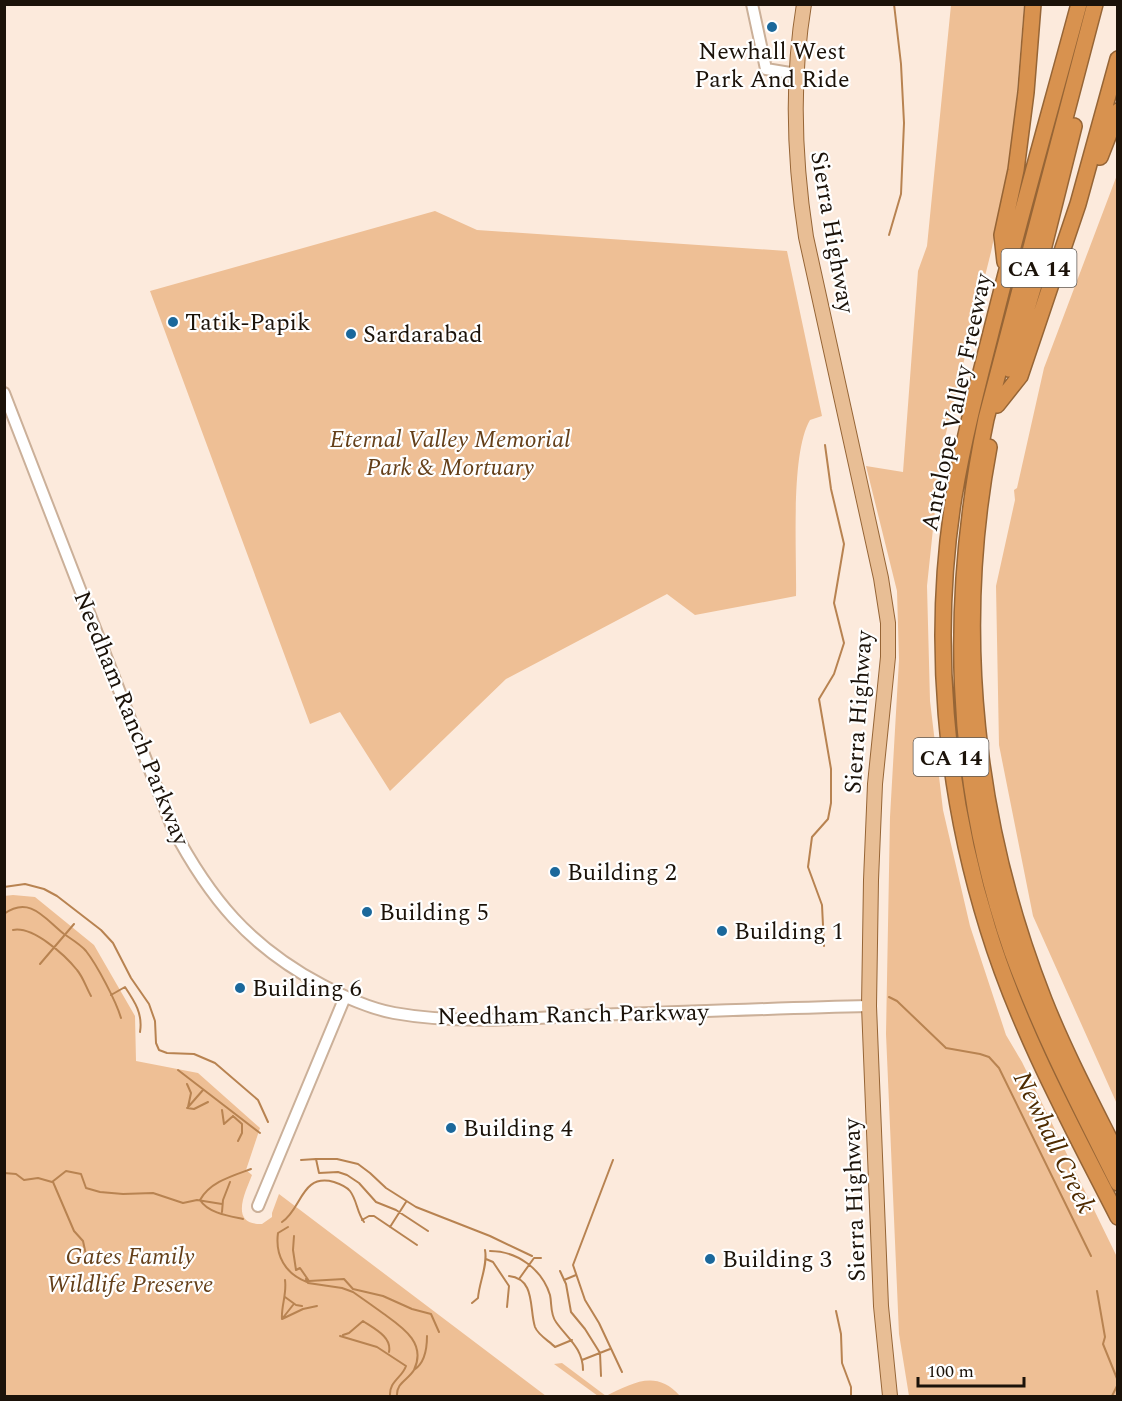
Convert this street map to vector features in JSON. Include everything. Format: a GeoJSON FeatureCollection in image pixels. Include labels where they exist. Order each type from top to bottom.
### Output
{"type":"FeatureCollection","features":[{"type":"Feature","properties":{"kind":"highway"},"geometry":{"type":"LineString","coordinates":[[1006,271],[1002,235],[1016,170],[1026,92],[1033,4]]}},
{"type":"Feature","properties":{"kind":"highway","name":"Antelope Valley Freeway"},"geometry":{"type":"LineString","coordinates":[[1079,4],[1006,271],[978,383],[954,495],[945,589],[944,648],[953,775],[976,887],[1007,986],[1041,1065],[1118,1217]]}},
{"type":"Feature","properties":{"kind":"highway"},"geometry":{"type":"LineString","coordinates":[[1088,4],[990,374],[970,459],[956,563],[954,662],[962,765],[976,849],[992,912],[1007,959],[1043,1048],[1118,1199]]}},
{"type":"Feature","properties":{"kind":"highway"},"geometry":{"type":"LineString","coordinates":[[1095,4],[986,419],[975,470],[963,584],[962,678],[965,743],[977,823],[996,901],[1031,1002],[1118,1183]]}},
{"type":"Feature","properties":{"kind":"highway","name":"Antelope Valley Freeway"},"geometry":{"type":"LineString","coordinates":[[1104,4],[1036,278],[997,405],[974,558],[974,677],[984,781],[992,830],[1006,889],[1034,974],[1057,1031],[1118,1156]]}},
{"type":"Feature","properties":{"kind":"highway"},"geometry":{"type":"LineString","coordinates":[[997,405],[1020,376],[1078,204],[1118,59]]}},
{"type":"Feature","properties":{"kind":"highway"},"geometry":{"type":"LineString","coordinates":[[1078,204],[1090,181],[1118,111]]}},
{"type":"Feature","properties":{"kind":"main road","name":"Sierra Highway"},"geometry":{"type":"LineString","coordinates":[[804,4],[796,74],[794,136],[798,188],[881,578],[888,623],[887,674],[873,816],[869,1006],[881,1306],[890,1396]]}},
{"type":"Feature","properties":{"kind":"street"},"geometry":{"type":"LineString","coordinates":[[752,4],[766,69],[796,74]]}},
{"type":"Feature","properties":{"kind":"street","name":"Needham Ranch Parkway"},"geometry":{"type":"LineString","coordinates":[[4,393],[168,817],[200,877],[234,920],[261,945],[307,976],[345,997],[392,1012],[462,1020],[869,1006]]}},
{"type":"Feature","properties":{"kind":"street"},"geometry":{"type":"LineString","coordinates":[[258,1206],[345,997]]}},
{"type":"Feature","properties":{"kind":"green space"},"geometry":{"type":"Polygon","coordinates":[[[951,5],[1024,5],[1012,152],[991,252],[941,453],[927,586],[930,701],[943,810],[970,926],[1006,1035],[1022,1062],[1117,1257],[1117,1396],[909,1396],[899,1334],[886,1034],[890,817],[899,660],[897,591],[866,466],[903,472],[918,271],[927,246],[951,5]]]}},
{"type":"Feature","properties":{"kind":"green space"},"geometry":{"type":"Polygon","coordinates":[[[1117,175],[1118,1104],[1033,916],[999,745],[996,586],[1015,500],[1014,490],[1017,488],[1044,368],[1117,175]]]}},
{"type":"Feature","properties":{"kind":"green space","name":"Eternal Valley Memorial Park & Mortuary"},"geometry":{"type":"Polygon","coordinates":[[[435,211],[477,230],[787,251],[822,416],[810,420],[800,456],[796,505],[796,596],[695,615],[667,594],[506,679],[390,791],[340,712],[310,724],[150,291],[435,211]]]}},
{"type":"Feature","properties":{"kind":"green space","name":"Gates Family Wildlife Preserve"},"geometry":{"type":"Polygon","coordinates":[[[4,896],[35,897],[94,945],[135,1016],[136,1061],[198,1073],[260,1128],[246,1170],[252,1175],[242,1206],[245,1219],[252,1223],[262,1224],[272,1217],[279,1194],[546,1396],[5,1396],[4,896]]]}},
{"type":"Feature","properties":{"kind":"green space"},"geometry":{"type":"Polygon","coordinates":[[[562,1363],[606,1396],[598,1396],[554,1364],[562,1363]]]}},
{"type":"Feature","properties":{"kind":"green space"},"geometry":{"type":"Polygon","coordinates":[[[653,1381],[671,1388],[680,1396],[606,1396],[635,1383],[653,1381]]]}},
{"type":"Feature","properties":{"kind":"waterway","name":"Newhall Creek"},"geometry":{"type":"LineString","coordinates":[[889,235],[901,194],[904,123],[901,64],[894,4]]}},
{"type":"Feature","properties":{"kind":"waterway","name":"Newhall Creek"},"geometry":{"type":"LineString","coordinates":[[824,946],[822,905],[808,867],[812,837],[828,819],[831,803],[831,769],[819,699],[834,674],[844,643],[834,603],[844,544],[831,489],[825,445]]}},
{"type":"Feature","properties":{"kind":"waterway"},"geometry":{"type":"LineString","coordinates":[[4,887],[25,884],[44,889],[57,896],[101,930],[113,943],[131,978],[149,1004],[155,1021],[156,1043],[159,1050],[167,1053],[194,1054],[215,1063],[258,1100],[268,1122]]}},
{"type":"Feature","properties":{"kind":"waterway"},"geometry":{"type":"LineString","coordinates":[[4,914],[22,907],[37,911],[81,946],[101,974],[121,1018]]}},
{"type":"Feature","properties":{"kind":"waterway"},"geometry":{"type":"LineString","coordinates":[[40,964],[74,924]]}},
{"type":"Feature","properties":{"kind":"waterway"},"geometry":{"type":"LineString","coordinates":[[13,930],[30,932],[57,950],[79,973],[91,996]]}},
{"type":"Feature","properties":{"kind":"waterway"},"geometry":{"type":"LineString","coordinates":[[111,995],[125,987],[139,1014],[140,1032]]}},
{"type":"Feature","properties":{"kind":"waterway","name":"Newhall Creek"},"geometry":{"type":"LineString","coordinates":[[889,997],[897,1001],[946,1048],[989,1057],[999,1068],[1091,1256]]}},
{"type":"Feature","properties":{"kind":"waterway"},"geometry":{"type":"LineString","coordinates":[[178,1070],[260,1133]]}},
{"type":"Feature","properties":{"kind":"waterway"},"geometry":{"type":"LineString","coordinates":[[187,1084],[191,1093],[188,1107]]}},
{"type":"Feature","properties":{"kind":"waterway"},"geometry":{"type":"LineString","coordinates":[[189,1106],[203,1090]]}},
{"type":"Feature","properties":{"kind":"waterway"},"geometry":{"type":"LineString","coordinates":[[187,1108],[194,1109],[208,1102]]}},
{"type":"Feature","properties":{"kind":"waterway"},"geometry":{"type":"LineString","coordinates":[[222,1110],[224,1124]]}},
{"type":"Feature","properties":{"kind":"waterway"},"geometry":{"type":"LineString","coordinates":[[233,1116],[242,1124],[242,1133],[238,1141]]}},
{"type":"Feature","properties":{"kind":"waterway"},"geometry":{"type":"LineString","coordinates":[[224,1124],[233,1116]]}},
{"type":"Feature","properties":{"kind":"waterway"},"geometry":{"type":"LineString","coordinates":[[316,1159],[337,1159],[358,1164],[386,1188],[416,1207],[490,1236],[532,1256]]}},
{"type":"Feature","properties":{"kind":"waterway"},"geometry":{"type":"LineString","coordinates":[[301,1160],[316,1159],[319,1173],[338,1172],[347,1175],[359,1183],[376,1202],[396,1210],[428,1231]]}},
{"type":"Feature","properties":{"kind":"waterway"},"geometry":{"type":"LineString","coordinates":[[613,1160],[573,1265],[585,1300],[599,1323],[622,1372]]}},
{"type":"Feature","properties":{"kind":"waterway"},"geometry":{"type":"LineString","coordinates":[[243,1219],[213,1211],[200,1200],[216,1184],[251,1169]]}},
{"type":"Feature","properties":{"kind":"waterway"},"geometry":{"type":"LineString","coordinates":[[4,1173],[16,1174],[24,1180],[38,1178],[52,1182],[66,1171],[81,1174],[86,1188],[100,1192],[153,1193],[183,1203],[197,1200],[222,1204]]}},
{"type":"Feature","properties":{"kind":"waterway"},"geometry":{"type":"LineString","coordinates":[[282,1222],[289,1216],[308,1187],[323,1181],[343,1185],[348,1189],[364,1222]]}},
{"type":"Feature","properties":{"kind":"waterway"},"geometry":{"type":"LineString","coordinates":[[53,1182],[74,1231],[83,1241],[88,1264]]}},
{"type":"Feature","properties":{"kind":"waterway"},"geometry":{"type":"LineString","coordinates":[[222,1212],[223,1200],[230,1182]]}},
{"type":"Feature","properties":{"kind":"waterway"},"geometry":{"type":"LineString","coordinates":[[390,1227],[406,1202]]}},
{"type":"Feature","properties":{"kind":"waterway"},"geometry":{"type":"LineString","coordinates":[[362,1220],[374,1216],[417,1245]]}},
{"type":"Feature","properties":{"kind":"waterway"},"geometry":{"type":"LineString","coordinates":[[288,1227],[278,1233],[280,1256],[287,1269],[307,1282]]}},
{"type":"Feature","properties":{"kind":"waterway"},"geometry":{"type":"LineString","coordinates":[[294,1236],[293,1250],[296,1270],[300,1268],[309,1281],[344,1279],[353,1289],[383,1296],[412,1309],[431,1314],[439,1332]]}},
{"type":"Feature","properties":{"kind":"waterway"},"geometry":{"type":"LineString","coordinates":[[472,1303],[478,1298],[485,1250]]}},
{"type":"Feature","properties":{"kind":"waterway"},"geometry":{"type":"LineString","coordinates":[[490,1251],[519,1258],[541,1277],[550,1295],[554,1319],[577,1349],[583,1370]]}},
{"type":"Feature","properties":{"kind":"waterway"},"geometry":{"type":"LineString","coordinates":[[519,1279],[534,1258],[541,1258]]}},
{"type":"Feature","properties":{"kind":"waterway"},"geometry":{"type":"LineString","coordinates":[[486,1259],[493,1262],[509,1286],[507,1307]]}},
{"type":"Feature","properties":{"kind":"waterway"},"geometry":{"type":"LineString","coordinates":[[560,1271],[566,1284],[571,1312],[600,1353],[601,1376]]}},
{"type":"Feature","properties":{"kind":"waterway"},"geometry":{"type":"LineString","coordinates":[[564,1280],[576,1275]]}},
{"type":"Feature","properties":{"kind":"waterway"},"geometry":{"type":"LineString","coordinates":[[509,1276],[518,1278],[528,1289],[536,1330],[555,1347],[572,1340]]}},
{"type":"Feature","properties":{"kind":"waterway"},"geometry":{"type":"LineString","coordinates":[[306,1279],[308,1283],[353,1292],[398,1324],[411,1337],[415,1344],[417,1360],[412,1373],[398,1388],[397,1396]]}},
{"type":"Feature","properties":{"kind":"waterway"},"geometry":{"type":"LineString","coordinates":[[282,1319],[285,1280]]}},
{"type":"Feature","properties":{"kind":"waterway","name":"Newhall Creek"},"geometry":{"type":"LineString","coordinates":[[1097,1291],[1105,1337],[1103,1344],[1118,1381]]}},
{"type":"Feature","properties":{"kind":"waterway"},"geometry":{"type":"LineString","coordinates":[[285,1297],[296,1305],[302,1306]]}},
{"type":"Feature","properties":{"kind":"waterway"},"geometry":{"type":"LineString","coordinates":[[282,1319],[293,1305]]}},
{"type":"Feature","properties":{"kind":"waterway"},"geometry":{"type":"LineString","coordinates":[[282,1319],[303,1309],[317,1306]]}},
{"type":"Feature","properties":{"kind":"waterway"},"geometry":{"type":"LineString","coordinates":[[836,1311],[841,1334],[842,1363],[851,1387],[851,1396]]}},
{"type":"Feature","properties":{"kind":"waterway"},"geometry":{"type":"LineString","coordinates":[[343,1335],[349,1333],[363,1321],[385,1338],[389,1352]]}},
{"type":"Feature","properties":{"kind":"waterway"},"geometry":{"type":"LineString","coordinates":[[340,1336],[377,1347],[406,1366],[394,1383],[390,1396]]}},
{"type":"Feature","properties":{"kind":"waterway"},"geometry":{"type":"LineString","coordinates":[[414,1370],[421,1364],[425,1355],[427,1336]]}},
{"type":"Feature","properties":{"kind":"waterway"},"geometry":{"type":"LineString","coordinates":[[582,1360],[610,1349]]}},
{"type":"Feature","properties":{"kind":"waterway","name":"Newhall Creek"},"geometry":{"type":"LineString","coordinates":[[1112,1396],[1118,1384]]}},
{"type":"Feature","properties":{"kind":"place","name":"Newhall West Park And Ride"},"geometry":{"type":"Point","coordinates":[772,27]}},
{"type":"Feature","properties":{"kind":"place","name":"Tatik-Papik"},"geometry":{"type":"Point","coordinates":[173,322]}},
{"type":"Feature","properties":{"kind":"place","name":"Sardarabad"},"geometry":{"type":"Point","coordinates":[351,334]}},
{"type":"Feature","properties":{"kind":"place","name":"Building 2"},"geometry":{"type":"Point","coordinates":[555,872]}},
{"type":"Feature","properties":{"kind":"place","name":"Building 5"},"geometry":{"type":"Point","coordinates":[367,912]}},
{"type":"Feature","properties":{"kind":"place","name":"Building 1"},"geometry":{"type":"Point","coordinates":[722,931]}},
{"type":"Feature","properties":{"kind":"place","name":"Building 6"},"geometry":{"type":"Point","coordinates":[240,988]}},
{"type":"Feature","properties":{"kind":"place","name":"Building 4"},"geometry":{"type":"Point","coordinates":[451,1128]}},
{"type":"Feature","properties":{"kind":"place","name":"Building 3"},"geometry":{"type":"Point","coordinates":[710,1259]}}]}
